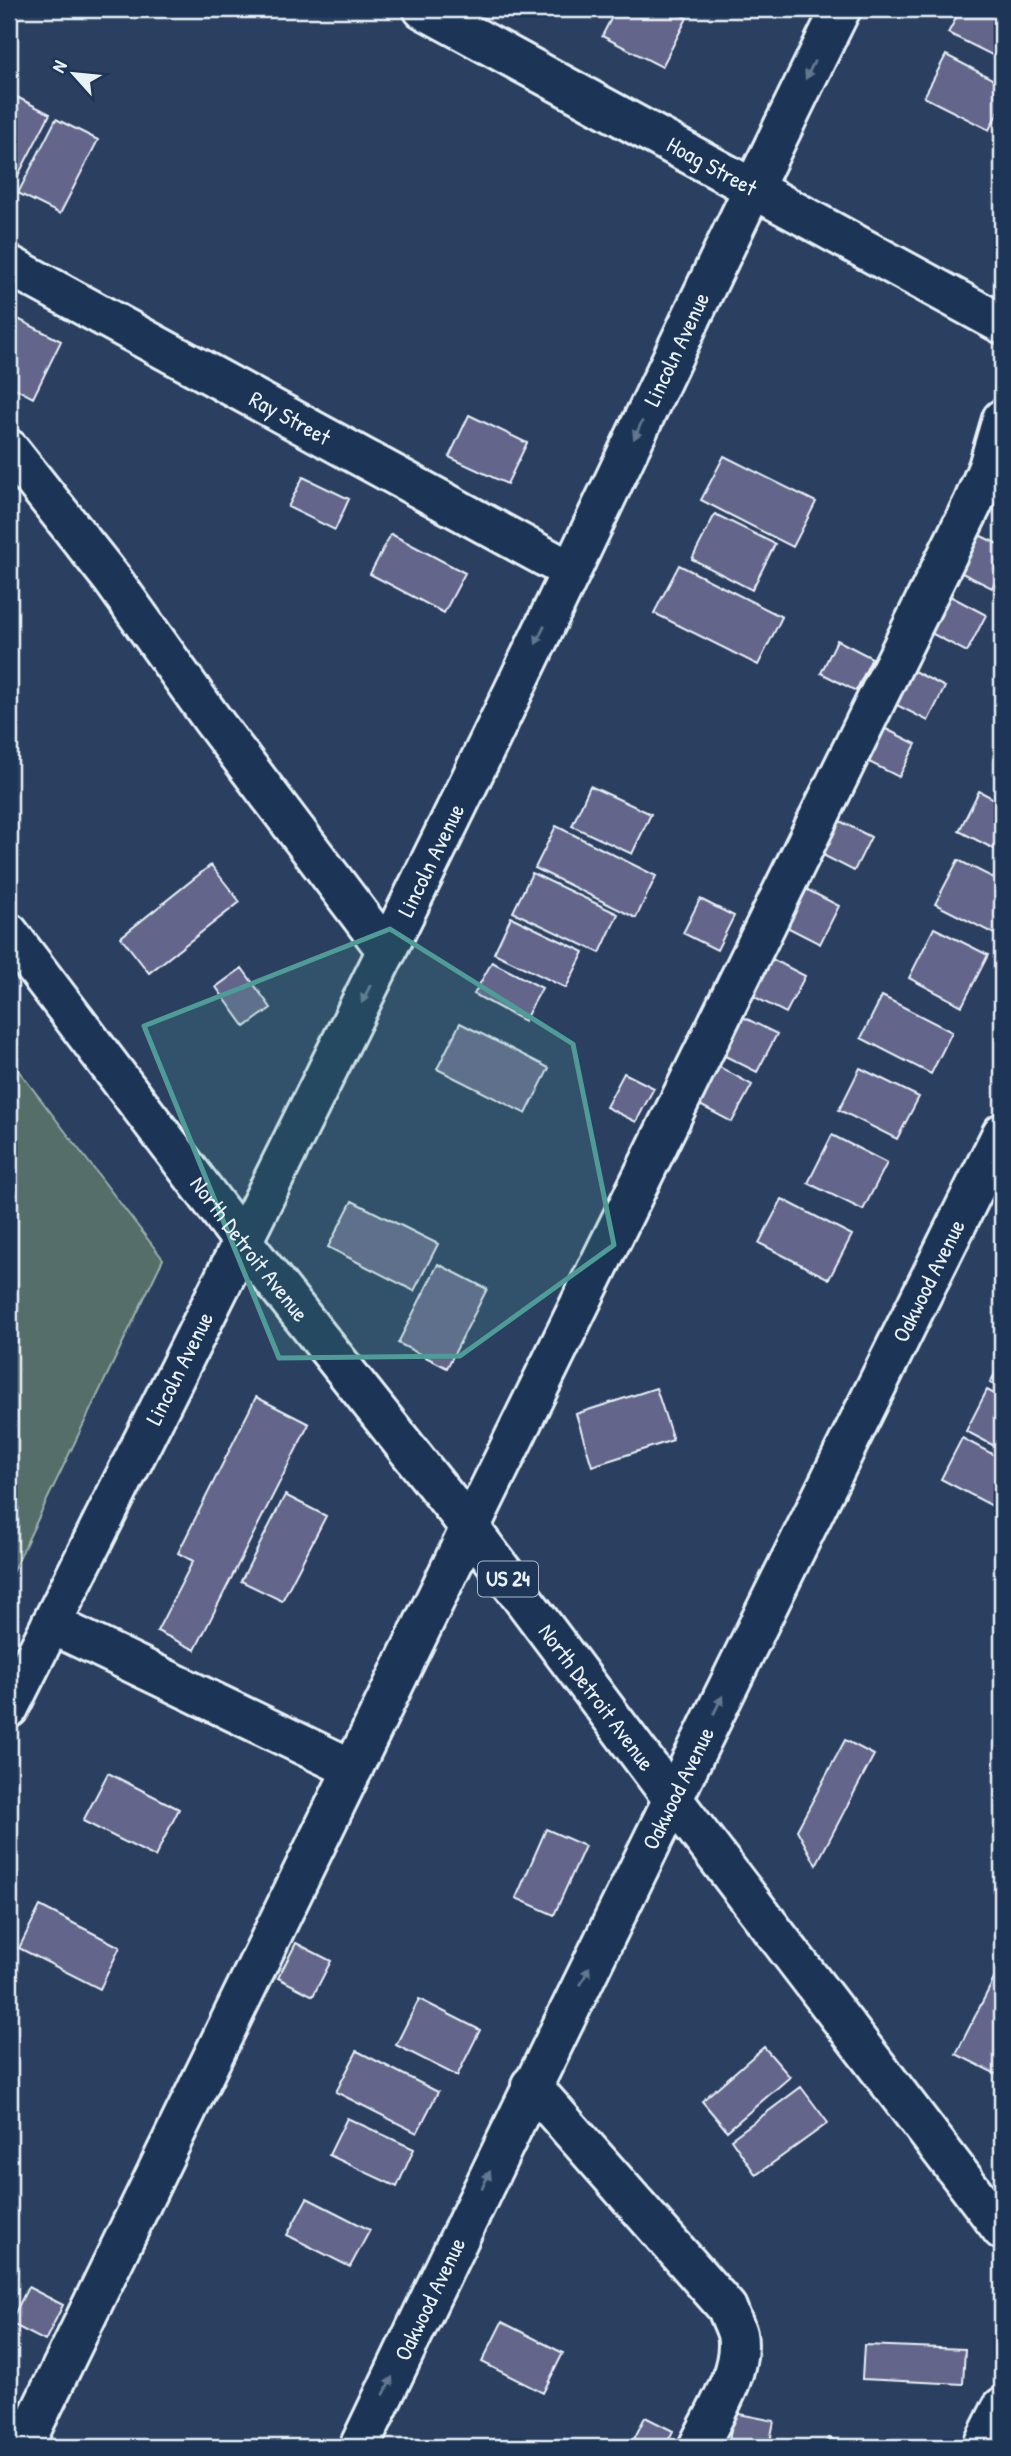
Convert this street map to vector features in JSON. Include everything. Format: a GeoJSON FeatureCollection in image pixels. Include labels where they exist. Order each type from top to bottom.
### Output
{"type":"FeatureCollection","features":[{"type":"Feature","properties":{"kind":"street","name":"Hoag Street"},"geometry":{"type":"LineString","coordinates":[[423,9],[1002,324]]}},
{"type":"Feature","properties":{"kind":"street","name":"Lincoln Avenue"},"geometry":{"type":"LineString","coordinates":[[9,1708],[387,951],[572,571],[751,189],[841,9]]}},
{"type":"Feature","properties":{"kind":"street","name":"Ray Street"},"geometry":{"type":"LineString","coordinates":[[9,265],[572,571]]}},
{"type":"Feature","properties":{"kind":"street"},"geometry":{"type":"LineString","coordinates":[[23,2447],[973,503],[988,467],[1002,419]]}},
{"type":"Feature","properties":{"kind":"street"},"geometry":{"type":"LineString","coordinates":[[9,449],[112,579],[211,719],[387,951]]}},
{"type":"Feature","properties":{"kind":"street","name":"North Detroit Avenue"},"geometry":{"type":"LineString","coordinates":[[9,933],[243,1242],[470,1528],[1002,2230]]}},
{"type":"Feature","properties":{"kind":"street","name":"Oakwood Avenue"},"geometry":{"type":"LineString","coordinates":[[359,2447],[531,2085],[1002,1133]]}},
{"type":"Feature","properties":{"kind":"street"},"geometry":{"type":"LineString","coordinates":[[51,1625],[353,1769]]}},
{"type":"Feature","properties":{"kind":"street"},"geometry":{"type":"LineString","coordinates":[[531,2085],[727,2308],[737,2335],[736,2364],[723,2398],[698,2447]]}},
{"type":"Feature","properties":{"kind":"street"},"geometry":{"type":"LineString","coordinates":[[982,2447],[1002,2407]]}},
{"type":"Feature","properties":{"kind":"highlighted area"},"geometry":{"type":"Polygon","coordinates":[[[390,929],[573,1044],[614,1245],[460,1356],[279,1358],[144,1026],[390,929]]]}},
{"type":"Feature","properties":{"kind":"green space"},"geometry":{"type":"Polygon","coordinates":[[[9,1058],[163,1259],[9,1579],[9,1058]]]}},
{"type":"Feature","properties":{"kind":"building"},"geometry":{"type":"Polygon","coordinates":[[[616,9],[669,9],[687,18],[662,67],[602,36],[616,9]]]}},
{"type":"Feature","properties":{"kind":"building"},"geometry":{"type":"Polygon","coordinates":[[[961,9],[1002,9],[1002,60],[948,33],[961,9]]]}},
{"type":"Feature","properties":{"kind":"building"},"geometry":{"type":"Polygon","coordinates":[[[946,55],[1002,84],[1002,104],[989,130],[924,97],[946,55]]]}},
{"type":"Feature","properties":{"kind":"building"},"geometry":{"type":"Polygon","coordinates":[[[9,93],[50,114],[11,189],[9,188],[9,93]]]}},
{"type":"Feature","properties":{"kind":"building"},"geometry":{"type":"Polygon","coordinates":[[[56,119],[98,140],[60,214],[18,193],[56,119]]]}},
{"type":"Feature","properties":{"kind":"building"},"geometry":{"type":"Polygon","coordinates":[[[16,318],[61,341],[33,398],[9,385],[9,332],[16,318]]]}},
{"type":"Feature","properties":{"kind":"building"},"geometry":{"type":"Polygon","coordinates":[[[469,415],[527,443],[507,484],[449,457],[469,415]]]}},
{"type":"Feature","properties":{"kind":"building"},"geometry":{"type":"Polygon","coordinates":[[[724,456],[816,502],[793,547],[701,500],[724,456]]]}},
{"type":"Feature","properties":{"kind":"building"},"geometry":{"type":"Polygon","coordinates":[[[303,477],[349,499],[335,530],[288,507],[303,477]]]}},
{"type":"Feature","properties":{"kind":"building"},"geometry":{"type":"Polygon","coordinates":[[[715,514],[775,544],[752,590],[692,559],[715,514]]]}},
{"type":"Feature","properties":{"kind":"building"},"geometry":{"type":"Polygon","coordinates":[[[975,533],[1002,546],[1002,569],[992,588],[956,570],[975,533]]]}},
{"type":"Feature","properties":{"kind":"building"},"geometry":{"type":"Polygon","coordinates":[[[391,534],[465,573],[444,613],[370,574],[391,534]]]}},
{"type":"Feature","properties":{"kind":"building"},"geometry":{"type":"Polygon","coordinates":[[[679,565],[782,617],[758,665],[654,613],[679,565]]]}},
{"type":"Feature","properties":{"kind":"building"},"geometry":{"type":"Polygon","coordinates":[[[950,596],[986,615],[967,652],[931,633],[950,596]]]}},
{"type":"Feature","properties":{"kind":"building"},"geometry":{"type":"Polygon","coordinates":[[[837,640],[872,658],[856,691],[821,673],[837,640]]]}},
{"type":"Feature","properties":{"kind":"building"},"geometry":{"type":"Polygon","coordinates":[[[910,669],[945,687],[928,721],[893,703],[910,669]]]}},
{"type":"Feature","properties":{"kind":"building"},"geometry":{"type":"Polygon","coordinates":[[[882,727],[916,744],[899,777],[865,760],[882,727]]]}},
{"type":"Feature","properties":{"kind":"building"},"geometry":{"type":"Polygon","coordinates":[[[590,786],[651,814],[632,854],[572,826],[590,786]]]}},
{"type":"Feature","properties":{"kind":"building"},"geometry":{"type":"Polygon","coordinates":[[[979,791],[1002,803],[1002,853],[959,831],[979,791]]]}},
{"type":"Feature","properties":{"kind":"building"},"geometry":{"type":"Polygon","coordinates":[[[836,819],[871,837],[854,871],[819,853],[836,819]]]}},
{"type":"Feature","properties":{"kind":"building"},"geometry":{"type":"Polygon","coordinates":[[[556,826],[656,876],[636,918],[535,868],[556,826]]]}},
{"type":"Feature","properties":{"kind":"building"},"geometry":{"type":"Polygon","coordinates":[[[958,860],[1002,882],[1002,927],[998,936],[935,904],[958,860]]]}},
{"type":"Feature","properties":{"kind":"building"},"geometry":{"type":"Polygon","coordinates":[[[211,865],[240,902],[149,973],[121,937],[211,865]]]}},
{"type":"Feature","properties":{"kind":"building"},"geometry":{"type":"Polygon","coordinates":[[[532,873],[618,914],[600,953],[513,912],[532,873]]]}},
{"type":"Feature","properties":{"kind":"building"},"geometry":{"type":"Polygon","coordinates":[[[804,888],[839,906],[820,944],[785,926],[804,888]]]}},
{"type":"Feature","properties":{"kind":"building"},"geometry":{"type":"Polygon","coordinates":[[[700,899],[734,916],[717,950],[683,933],[700,899]]]}},
{"type":"Feature","properties":{"kind":"building"},"geometry":{"type":"Polygon","coordinates":[[[511,917],[584,952],[566,988],[494,953],[511,917]]]}},
{"type":"Feature","properties":{"kind":"building"},"geometry":{"type":"Polygon","coordinates":[[[934,928],[988,955],[962,1006],[909,978],[934,928]]]}},
{"type":"Feature","properties":{"kind":"building"},"geometry":{"type":"Polygon","coordinates":[[[770,958],[805,976],[786,1013],[751,995],[770,958]]]}},
{"type":"Feature","properties":{"kind":"building"},"geometry":{"type":"Polygon","coordinates":[[[492,962],[542,988],[524,1021],[474,994],[492,962]]]}},
{"type":"Feature","properties":{"kind":"building"},"geometry":{"type":"Polygon","coordinates":[[[242,968],[271,1008],[245,1027],[216,987],[242,968]]]}},
{"type":"Feature","properties":{"kind":"building"},"geometry":{"type":"Polygon","coordinates":[[[882,996],[952,1032],[931,1074],[861,1038],[882,996]]]}},
{"type":"Feature","properties":{"kind":"building"},"geometry":{"type":"Polygon","coordinates":[[[741,1016],[777,1034],[757,1072],[721,1054],[741,1016]]]}},
{"type":"Feature","properties":{"kind":"building"},"geometry":{"type":"Polygon","coordinates":[[[460,1023],[549,1068],[526,1114],[437,1069],[460,1023]]]}},
{"type":"Feature","properties":{"kind":"building"},"geometry":{"type":"Polygon","coordinates":[[[716,1065],[752,1085],[732,1122],[696,1103],[716,1065]]]}},
{"type":"Feature","properties":{"kind":"building"},"geometry":{"type":"Polygon","coordinates":[[[860,1068],[919,1097],[897,1139],[839,1110],[860,1068]]]}},
{"type":"Feature","properties":{"kind":"building"},"geometry":{"type":"Polygon","coordinates":[[[624,1073],[654,1088],[636,1122],[606,1107],[624,1073]]]}},
{"type":"Feature","properties":{"kind":"building"},"geometry":{"type":"Polygon","coordinates":[[[832,1135],[887,1163],[863,1210],[808,1183],[832,1135]]]}},
{"type":"Feature","properties":{"kind":"building"},"geometry":{"type":"Polygon","coordinates":[[[782,1199],[852,1235],[829,1279],[759,1243],[782,1199]]]}},
{"type":"Feature","properties":{"kind":"building"},"geometry":{"type":"Polygon","coordinates":[[[352,1201],[438,1244],[414,1291],[328,1247],[352,1201]]]}},
{"type":"Feature","properties":{"kind":"building"},"geometry":{"type":"Polygon","coordinates":[[[438,1264],[487,1289],[447,1368],[398,1343],[438,1264]]]}},
{"type":"Feature","properties":{"kind":"building"},"geometry":{"type":"Polygon","coordinates":[[[1002,1360],[1002,1389],[990,1383],[1002,1360]]]}},
{"type":"Feature","properties":{"kind":"building"},"geometry":{"type":"Polygon","coordinates":[[[656,1388],[673,1440],[592,1466],[576,1414],[656,1388]]]}},
{"type":"Feature","properties":{"kind":"building"},"geometry":{"type":"Polygon","coordinates":[[[987,1390],[1002,1398],[1002,1450],[966,1431],[987,1390]]]}},
{"type":"Feature","properties":{"kind":"building"},"geometry":{"type":"Polygon","coordinates":[[[256,1397],[309,1424],[195,1650],[157,1631],[193,1561],[178,1553],[256,1397]]]}},
{"type":"Feature","properties":{"kind":"building"},"geometry":{"type":"Polygon","coordinates":[[[962,1438],[1002,1459],[1002,1501],[998,1509],[941,1479],[962,1438]]]}},
{"type":"Feature","properties":{"kind":"building"},"geometry":{"type":"Polygon","coordinates":[[[285,1495],[326,1516],[282,1601],[241,1581],[285,1495]]]}},
{"type":"Feature","properties":{"kind":"building"},"geometry":{"type":"Polygon","coordinates":[[[845,1740],[874,1755],[816,1865],[797,1830],[845,1740]]]}},
{"type":"Feature","properties":{"kind":"building"},"geometry":{"type":"Polygon","coordinates":[[[108,1773],[179,1809],[155,1857],[83,1821],[108,1773]]]}},
{"type":"Feature","properties":{"kind":"building"},"geometry":{"type":"Polygon","coordinates":[[[546,1829],[585,1846],[554,1915],[516,1898],[546,1829]]]}},
{"type":"Feature","properties":{"kind":"building"},"geometry":{"type":"Polygon","coordinates":[[[40,1906],[120,1947],[100,1989],[19,1948],[40,1906]]]}},
{"type":"Feature","properties":{"kind":"building"},"geometry":{"type":"Polygon","coordinates":[[[296,1943],[331,1961],[313,1996],[278,1978],[296,1943]]]}},
{"type":"Feature","properties":{"kind":"building"},"geometry":{"type":"Polygon","coordinates":[[[997,1973],[1002,1976],[1002,2062],[996,2074],[956,2054],[997,1973]]]}},
{"type":"Feature","properties":{"kind":"building"},"geometry":{"type":"Polygon","coordinates":[[[419,1999],[480,2030],[457,2076],[396,2045],[419,1999]]]}},
{"type":"Feature","properties":{"kind":"building"},"geometry":{"type":"Polygon","coordinates":[[[764,2047],[790,2077],[727,2131],[702,2101],[764,2047]]]}},
{"type":"Feature","properties":{"kind":"building"},"geometry":{"type":"Polygon","coordinates":[[[357,2051],[438,2092],[417,2133],[336,2092],[357,2051]]]}},
{"type":"Feature","properties":{"kind":"building"},"geometry":{"type":"Polygon","coordinates":[[[801,2087],[828,2123],[756,2175],[731,2139],[801,2087]]]}},
{"type":"Feature","properties":{"kind":"building"},"geometry":{"type":"Polygon","coordinates":[[[347,2118],[414,2149],[397,2187],[329,2155],[347,2118]]]}},
{"type":"Feature","properties":{"kind":"building"},"geometry":{"type":"Polygon","coordinates":[[[307,2198],[370,2230],[350,2267],[287,2235],[307,2198]]]}},
{"type":"Feature","properties":{"kind":"building"},"geometry":{"type":"Polygon","coordinates":[[[28,2287],[63,2305],[45,2341],[10,2323],[28,2287]]]}},
{"type":"Feature","properties":{"kind":"building"},"geometry":{"type":"Polygon","coordinates":[[[502,2322],[563,2353],[543,2393],[482,2362],[502,2322]]]}},
{"type":"Feature","properties":{"kind":"building"},"geometry":{"type":"Polygon","coordinates":[[[864,2345],[965,2349],[963,2384],[862,2379],[864,2345]]]}},
{"type":"Feature","properties":{"kind":"building"},"geometry":{"type":"Polygon","coordinates":[[[734,2413],[774,2421],[769,2447],[728,2447],[734,2413]]]}},
{"type":"Feature","properties":{"kind":"building"},"geometry":{"type":"Polygon","coordinates":[[[645,2417],[673,2431],[665,2447],[630,2447],[645,2417]]]}},
{"type":"Feature","properties":{"kind":"building"},"geometry":{"type":"Polygon","coordinates":[[[829,2438],[852,2447],[825,2447],[829,2438]]]}}]}
